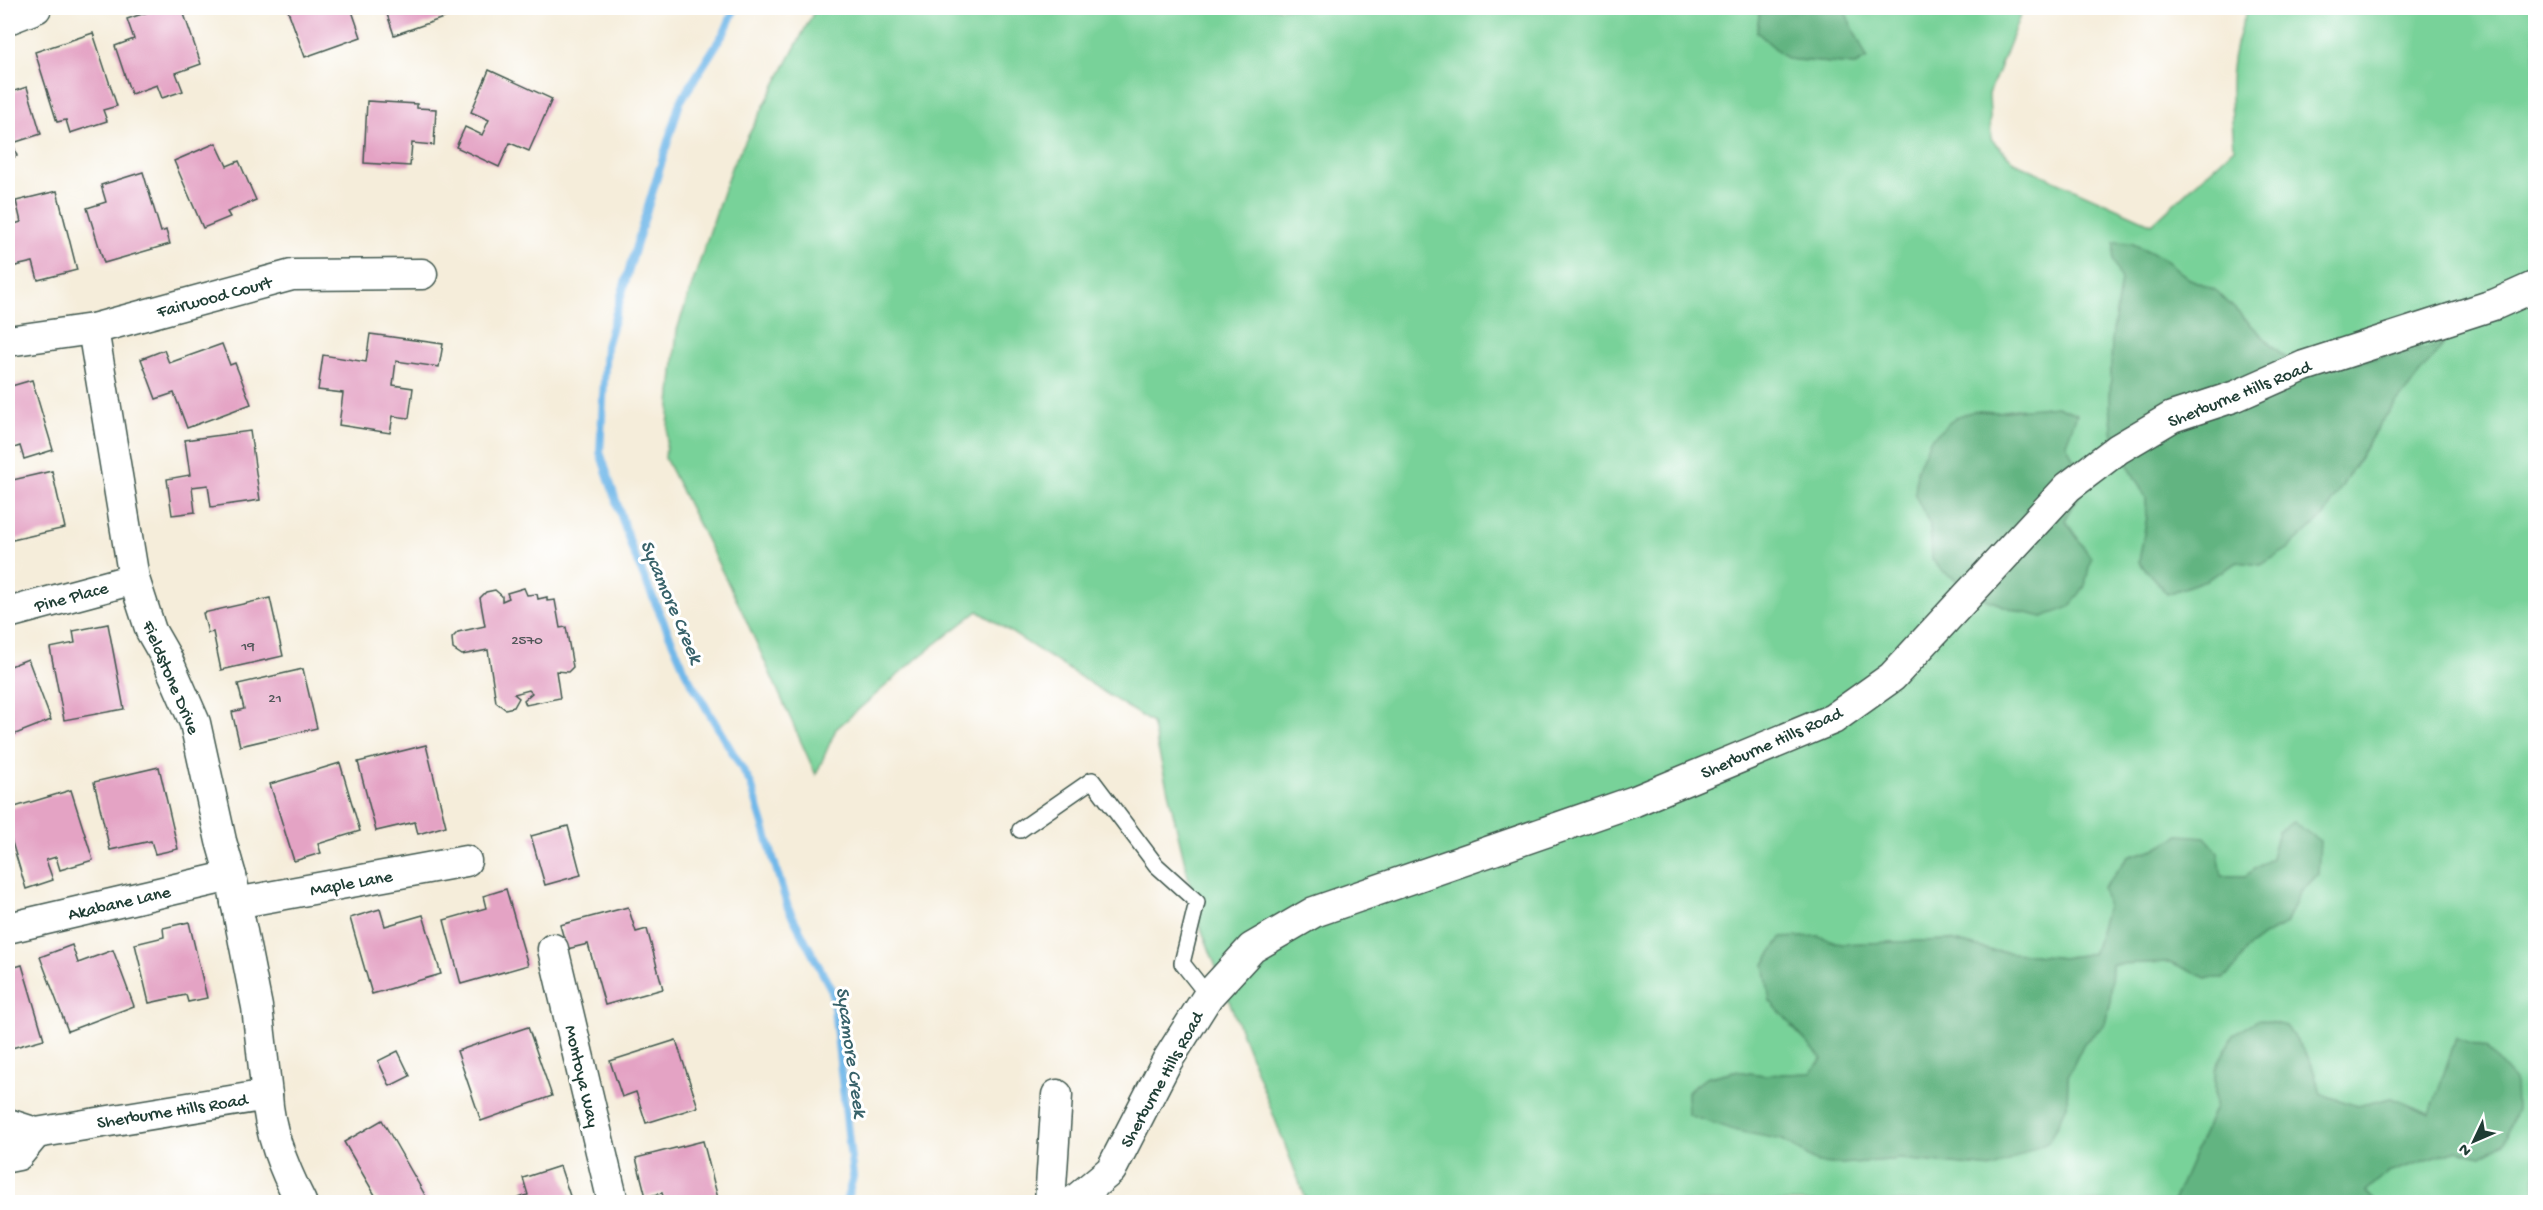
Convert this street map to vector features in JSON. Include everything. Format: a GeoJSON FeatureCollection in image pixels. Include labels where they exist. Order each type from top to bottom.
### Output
{"type":"FeatureCollection","features":[{"type":"Feature","properties":{"kind":"street"},"geometry":{"type":"LineString","coordinates":[[8,19],[36,8]]}},
{"type":"Feature","properties":{"kind":"street","name":"Fairwood Court"},"geometry":{"type":"LineString","coordinates":[[8,341],[93,329],[292,275],[422,274]]}},
{"type":"Feature","properties":{"kind":"street","name":"Sherburne Hills Road"},"geometry":{"type":"LineString","coordinates":[[1073,1203],[1111,1170],[1167,1061],[1208,996],[1252,948],[1314,912],[1635,801],[1833,719],[1892,677],[2068,487],[2118,449],[2172,417],[2236,396],[2304,366],[2496,304],[2535,286]]}},
{"type":"Feature","properties":{"kind":"street","name":"Fieldstone Drive"},"geometry":{"type":"LineString","coordinates":[[93,329],[134,579],[151,632],[167,659],[195,723],[257,1007],[267,1095]]}},
{"type":"Feature","properties":{"kind":"street","name":"Pine Place"},"geometry":{"type":"LineString","coordinates":[[8,613],[134,579]]}},
{"type":"Feature","properties":{"kind":"street","name":"Maple Lane"},"geometry":{"type":"LineString","coordinates":[[233,889],[466,861]]}},
{"type":"Feature","properties":{"kind":"street","name":"Akabane Lane"},"geometry":{"type":"LineString","coordinates":[[8,928],[233,889]]}},
{"type":"Feature","properties":{"kind":"street","name":"Montoya Way"},"geometry":{"type":"LineString","coordinates":[[553,949],[613,1203]]}},
{"type":"Feature","properties":{"kind":"street","name":"Sherburne Hills Road"},"geometry":{"type":"LineString","coordinates":[[8,1124],[36,1133],[267,1095],[268,1120],[301,1203]]}},
{"type":"Feature","properties":{"kind":"street"},"geometry":{"type":"LineString","coordinates":[[1050,1203],[1057,1095]]}},
{"type":"Feature","properties":{"kind":"street"},"geometry":{"type":"LineString","coordinates":[[8,1157],[18,1155],[36,1133]]}},
{"type":"Feature","properties":{"kind":"lane"},"geometry":{"type":"LineString","coordinates":[[1020,830],[1092,780],[1156,865],[1197,902],[1182,963],[1208,996]]}},
{"type":"Feature","properties":{"kind":"green space"},"geometry":{"type":"Polygon","coordinates":[[[816,8],[1760,8],[1757,32],[1787,59],[1855,65],[1867,58],[1843,8],[2023,8],[1989,94],[1991,139],[2014,162],[2152,224],[2234,148],[2231,77],[2236,44],[2248,8],[2535,8],[2535,1202],[2376,1202],[2366,1192],[2388,1173],[2457,1150],[2481,1156],[2456,1038],[2431,1114],[2392,1098],[2357,1106],[2321,1094],[2310,1060],[2233,1035],[2215,1070],[2215,1107],[2173,1202],[1307,1202],[1199,923],[1152,723],[978,611],[919,657],[836,729],[816,775],[741,609],[665,458],[677,330],[731,168],[816,8]],[[2114,242],[2121,281],[2112,338],[2110,403],[2113,438],[2146,498],[2147,517],[2139,562],[2206,580],[2238,562],[2261,565],[2355,466],[2380,423],[2443,345],[2313,371],[2284,357],[2215,290],[2188,278],[2163,258],[2131,243],[2114,242]],[[2021,408],[1998,412],[1974,411],[1930,525],[1933,559],[1941,570],[1988,600],[2043,617],[2091,558],[2065,520],[2081,493],[2066,443],[2021,408]],[[2278,831],[2271,858],[2245,876],[2221,876],[2218,852],[2180,835],[2155,849],[2128,857],[2103,889],[2107,907],[2094,953],[2063,958],[1993,951],[1950,940],[1841,944],[1818,936],[1791,1026],[1822,1058],[1811,1073],[1764,1075],[1734,1071],[1706,1078],[1687,1092],[1688,1115],[1783,1140],[1818,1163],[1840,1164],[1901,1159],[1994,1168],[2067,1106],[2068,1076],[2084,1043],[2104,1025],[2110,1006],[2112,964],[2170,962],[2206,978],[2237,966],[2246,949],[2263,936],[2286,924],[2300,893],[2318,874],[2278,831]]]}},
{"type":"Feature","properties":{"kind":"green space"},"geometry":{"type":"Polygon","coordinates":[[[1760,8],[1843,8],[1867,58],[1855,65],[1787,59],[1757,32],[1760,8]]]}},
{"type":"Feature","properties":{"kind":"green space"},"geometry":{"type":"Polygon","coordinates":[[[2114,242],[2131,243],[2163,258],[2188,278],[2215,290],[2284,357],[2312,371],[2443,345],[2380,423],[2324,516],[2288,549],[2261,565],[2238,562],[2206,580],[2167,594],[2139,562],[2147,517],[2146,498],[2113,438],[2110,403],[2112,338],[2121,281],[2113,260],[2114,242]]]}},
{"type":"Feature","properties":{"kind":"green space"},"geometry":{"type":"Polygon","coordinates":[[[2057,406],[2077,414],[2066,443],[2085,483],[2065,520],[2091,558],[2085,586],[2070,607],[2043,617],[1988,600],[1941,570],[1932,559],[1930,525],[1915,495],[1917,470],[1930,440],[1956,417],[1974,411],[1998,412],[2057,406]]]}},
{"type":"Feature","properties":{"kind":"green space"},"geometry":{"type":"Polygon","coordinates":[[[2293,822],[2320,841],[2318,874],[2300,893],[2286,924],[2263,936],[2246,949],[2237,966],[2224,978],[2206,978],[2170,962],[2112,964],[2110,1006],[2104,1025],[2084,1043],[2068,1076],[2067,1106],[2049,1141],[1994,1168],[1901,1159],[1840,1164],[1818,1163],[1783,1140],[1737,1131],[1688,1115],[1687,1092],[1706,1078],[1734,1071],[1764,1075],[1811,1073],[1822,1059],[1770,1001],[1764,964],[1781,938],[1818,936],[1841,944],[1950,940],[1993,951],[2063,958],[2094,953],[2107,907],[2103,889],[2128,857],[2155,849],[2180,835],[2205,837],[2218,852],[2222,876],[2245,876],[2271,858],[2278,831],[2293,822]]]}},
{"type":"Feature","properties":{"kind":"green space"},"geometry":{"type":"Polygon","coordinates":[[[2259,1019],[2286,1026],[2310,1060],[2321,1094],[2357,1106],[2392,1098],[2430,1114],[2456,1038],[2486,1048],[2515,1080],[2516,1109],[2504,1143],[2481,1156],[2457,1150],[2388,1173],[2366,1192],[2376,1202],[2173,1202],[2215,1107],[2215,1070],[2233,1035],[2259,1019]]]}},
{"type":"Feature","properties":{"kind":"building"},"geometry":{"type":"Polygon","coordinates":[[[160,8],[182,8],[201,64],[176,73],[183,91],[162,98],[157,85],[131,94],[115,46],[134,39],[127,19],[160,8]]]}},
{"type":"Feature","properties":{"kind":"building"},"geometry":{"type":"Polygon","coordinates":[[[287,8],[351,8],[361,37],[305,57],[287,8]]]}},
{"type":"Feature","properties":{"kind":"building"},"geometry":{"type":"Polygon","coordinates":[[[385,8],[449,8],[452,15],[394,35],[385,8]]]}},
{"type":"Feature","properties":{"kind":"building"},"geometry":{"type":"Polygon","coordinates":[[[93,33],[117,106],[103,110],[107,121],[70,133],[66,120],[57,122],[35,52],[93,33]]]}},
{"type":"Feature","properties":{"kind":"building"},"geometry":{"type":"Polygon","coordinates":[[[489,70],[552,99],[529,151],[510,143],[499,167],[456,147],[465,127],[482,135],[489,120],[471,112],[489,70]]]}},
{"type":"Feature","properties":{"kind":"building"},"geometry":{"type":"Polygon","coordinates":[[[27,87],[41,134],[13,143],[17,156],[8,159],[8,93],[27,87]]]}},
{"type":"Feature","properties":{"kind":"building"},"geometry":{"type":"Polygon","coordinates":[[[367,101],[417,104],[417,108],[436,109],[434,145],[412,143],[410,166],[364,163],[367,101]]]}},
{"type":"Feature","properties":{"kind":"building"},"geometry":{"type":"Polygon","coordinates":[[[216,143],[227,166],[239,161],[256,200],[227,212],[230,217],[203,228],[174,161],[216,143]]]}},
{"type":"Feature","properties":{"kind":"building"},"geometry":{"type":"Polygon","coordinates":[[[143,172],[161,232],[166,230],[170,244],[104,263],[87,208],[106,202],[101,185],[143,172]]]}},
{"type":"Feature","properties":{"kind":"building"},"geometry":{"type":"Polygon","coordinates":[[[57,191],[77,270],[38,280],[33,262],[11,267],[8,253],[8,226],[21,222],[16,201],[57,191]]]}},
{"type":"Feature","properties":{"kind":"building"},"geometry":{"type":"Polygon","coordinates":[[[370,334],[443,344],[439,367],[396,361],[393,385],[413,388],[409,418],[393,416],[390,433],[339,425],[343,393],[318,390],[323,355],[366,362],[370,334]]]}},
{"type":"Feature","properties":{"kind":"building"},"geometry":{"type":"Polygon","coordinates":[[[222,344],[230,365],[235,363],[251,404],[187,428],[174,393],[156,399],[141,359],[164,350],[169,363],[222,344]]]}},
{"type":"Feature","properties":{"kind":"building"},"geometry":{"type":"Polygon","coordinates":[[[32,380],[53,450],[24,459],[20,446],[8,450],[8,387],[32,380]]]}},
{"type":"Feature","properties":{"kind":"building"},"geometry":{"type":"Polygon","coordinates":[[[250,431],[260,500],[211,507],[208,485],[192,487],[195,512],[172,515],[167,479],[190,475],[185,440],[250,431]]]}},
{"type":"Feature","properties":{"kind":"building"},"geometry":{"type":"Polygon","coordinates":[[[52,471],[65,528],[8,541],[8,481],[52,471]]]}},
{"type":"Feature","properties":{"kind":"building"},"geometry":{"type":"Polygon","coordinates":[[[524,588],[527,595],[537,594],[538,599],[547,597],[547,601],[555,600],[560,628],[566,627],[573,667],[568,672],[556,671],[560,698],[526,705],[524,700],[532,693],[529,690],[514,694],[519,698],[514,707],[505,709],[496,702],[488,650],[462,655],[453,649],[452,638],[458,632],[485,626],[480,598],[486,592],[495,590],[502,596],[502,601],[509,598],[507,593],[524,588]]]}},
{"type":"Feature","properties":{"kind":"building"},"geometry":{"type":"Polygon","coordinates":[[[270,598],[283,656],[221,670],[213,632],[208,633],[203,613],[270,598]]]}},
{"type":"Feature","properties":{"kind":"building"},"geometry":{"type":"Polygon","coordinates":[[[108,624],[124,709],[64,720],[50,648],[75,643],[73,631],[108,624]]]}},
{"type":"Feature","properties":{"kind":"building"},"geometry":{"type":"Polygon","coordinates":[[[28,659],[51,720],[8,737],[8,667],[28,659]]]}},
{"type":"Feature","properties":{"kind":"building"},"geometry":{"type":"Polygon","coordinates":[[[303,669],[317,728],[240,746],[232,712],[244,709],[238,684],[303,669]]]}},
{"type":"Feature","properties":{"kind":"building"},"geometry":{"type":"Polygon","coordinates":[[[426,745],[446,826],[418,834],[415,822],[376,831],[358,762],[426,745]]]}},
{"type":"Feature","properties":{"kind":"building"},"geometry":{"type":"Polygon","coordinates":[[[340,763],[360,831],[318,844],[321,853],[294,861],[270,784],[340,763]]]}},
{"type":"Feature","properties":{"kind":"building"},"geometry":{"type":"Polygon","coordinates":[[[159,767],[178,849],[155,854],[151,841],[110,850],[94,782],[159,767]]]}},
{"type":"Feature","properties":{"kind":"building"},"geometry":{"type":"Polygon","coordinates":[[[71,790],[93,860],[60,870],[56,857],[46,860],[53,880],[26,889],[8,829],[8,809],[71,790]]]}},
{"type":"Feature","properties":{"kind":"building"},"geometry":{"type":"Polygon","coordinates":[[[568,826],[581,875],[545,885],[531,836],[568,826]]]}},
{"type":"Feature","properties":{"kind":"building"},"geometry":{"type":"Polygon","coordinates":[[[506,889],[528,965],[461,984],[444,920],[486,908],[483,896],[506,889]]]}},
{"type":"Feature","properties":{"kind":"building"},"geometry":{"type":"Polygon","coordinates":[[[628,907],[636,932],[647,929],[663,989],[605,1005],[588,944],[567,949],[560,925],[628,907]]]}},
{"type":"Feature","properties":{"kind":"building"},"geometry":{"type":"Polygon","coordinates":[[[380,909],[385,926],[423,915],[441,974],[372,994],[350,918],[380,909]]]}},
{"type":"Feature","properties":{"kind":"building"},"geometry":{"type":"Polygon","coordinates":[[[189,922],[207,998],[188,1002],[186,995],[149,1003],[135,944],[164,937],[163,928],[189,922]]]}},
{"type":"Feature","properties":{"kind":"building"},"geometry":{"type":"Polygon","coordinates":[[[72,945],[78,963],[113,950],[134,1006],[68,1031],[40,957],[72,945]]]}},
{"type":"Feature","properties":{"kind":"building"},"geometry":{"type":"Polygon","coordinates":[[[22,965],[44,1039],[8,1049],[8,969],[22,965]]]}},
{"type":"Feature","properties":{"kind":"building"},"geometry":{"type":"Polygon","coordinates":[[[528,1027],[552,1096],[481,1121],[457,1051],[528,1027]]]}},
{"type":"Feature","properties":{"kind":"building"},"geometry":{"type":"Polygon","coordinates":[[[676,1040],[698,1107],[646,1123],[636,1092],[622,1097],[610,1061],[676,1040]]]}},
{"type":"Feature","properties":{"kind":"building"},"geometry":{"type":"Polygon","coordinates":[[[398,1051],[410,1076],[390,1086],[378,1061],[398,1051]]]}},
{"type":"Feature","properties":{"kind":"building"},"geometry":{"type":"Polygon","coordinates":[[[382,1120],[429,1202],[379,1202],[344,1142],[382,1120]]]}},
{"type":"Feature","properties":{"kind":"building"},"geometry":{"type":"Polygon","coordinates":[[[703,1141],[719,1202],[665,1202],[662,1193],[646,1197],[636,1158],[703,1141]]]}},
{"type":"Feature","properties":{"kind":"building"},"geometry":{"type":"Polygon","coordinates":[[[560,1166],[572,1202],[506,1202],[528,1195],[523,1178],[560,1166]]]}},
{"type":"Feature","properties":{"kind":"waterway","name":"Sycamore Creek"},"geometry":{"type":"LineString","coordinates":[[735,8],[725,31],[680,102],[643,223],[606,346],[600,452],[633,552],[687,675],[751,784],[788,908],[832,991],[853,1177],[846,1202]]}}]}
